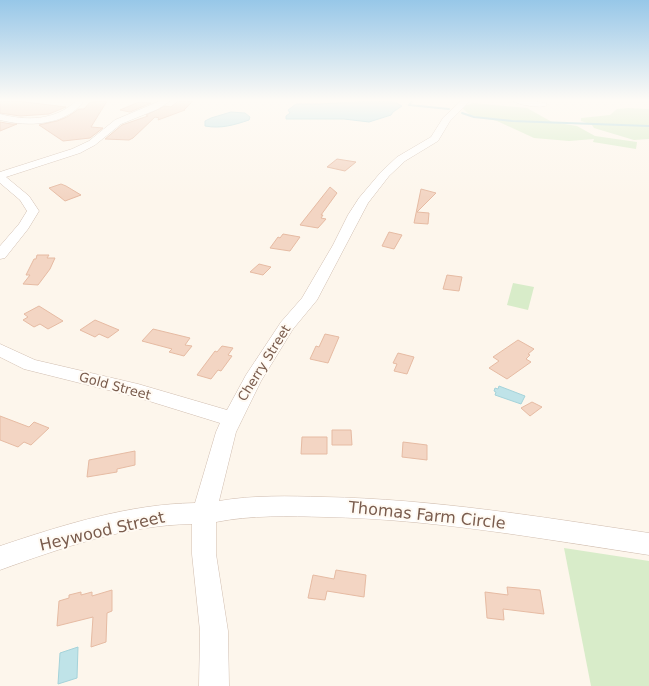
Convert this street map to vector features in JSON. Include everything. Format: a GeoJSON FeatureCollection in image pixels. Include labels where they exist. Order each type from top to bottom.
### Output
{"type":"FeatureCollection","features":[{"type":"Feature","properties":{"kind":"street"},"geometry":{"type":"LineString","coordinates":[[0,176],[88,146],[104,133]]}},
{"type":"Feature","properties":{"kind":"street","name":"Cherry Street"},"geometry":{"type":"LineString","coordinates":[[214,686],[214,631],[204,554],[205,513],[220,451],[232,419],[252,380],[287,326],[309,300],[363,201],[385,174],[401,159],[435,139],[437,133]]}},
{"type":"Feature","properties":{"kind":"street"},"geometry":{"type":"LineString","coordinates":[[58,157],[54,155],[54,153],[72,143]]}},
{"type":"Feature","properties":{"kind":"street"},"geometry":{"type":"LineString","coordinates":[[0,176],[25,198],[33,211],[24,226],[0,255]]}},
{"type":"Feature","properties":{"kind":"street","name":"Gold Street"},"geometry":{"type":"LineString","coordinates":[[0,350],[30,364],[138,391],[232,419]]}},
{"type":"Feature","properties":{"kind":"street","name":"Thomas Farm Circle"},"geometry":{"type":"LineString","coordinates":[[205,513],[240,508],[362,507],[460,516],[649,544]]}},
{"type":"Feature","properties":{"kind":"street","name":"Heywood Street"},"geometry":{"type":"LineString","coordinates":[[0,558],[83,532],[151,517],[169,514],[205,513]]}},
{"type":"Feature","properties":{"kind":"green space"},"geometry":{"type":"Polygon","coordinates":[[[523,133],[590,133],[595,136],[637,142],[636,149],[593,142],[594,139],[569,141],[534,138],[523,133]]]}},
{"type":"Feature","properties":{"kind":"green space"},"geometry":{"type":"Polygon","coordinates":[[[611,133],[649,133],[649,139],[634,140],[611,133]]]}},
{"type":"Feature","properties":{"kind":"green space"},"geometry":{"type":"Polygon","coordinates":[[[513,283],[534,287],[528,310],[507,305],[513,283]]]}},
{"type":"Feature","properties":{"kind":"green space"},"geometry":{"type":"Polygon","coordinates":[[[564,548],[649,561],[649,686],[591,686],[564,548]]]}},
{"type":"Feature","properties":{"kind":"water"},"geometry":{"type":"Polygon","coordinates":[[[499,386],[525,396],[521,404],[495,395],[495,388],[498,389],[499,386]]]}},
{"type":"Feature","properties":{"kind":"water"},"geometry":{"type":"Polygon","coordinates":[[[78,647],[77,678],[58,684],[60,653],[78,647]]]}},
{"type":"Feature","properties":{"kind":"building"},"geometry":{"type":"Polygon","coordinates":[[[51,133],[96,133],[90,138],[63,141],[51,133]]]}},
{"type":"Feature","properties":{"kind":"building"},"geometry":{"type":"Polygon","coordinates":[[[112,133],[138,133],[129,140],[105,139],[112,133]]]}},
{"type":"Feature","properties":{"kind":"building"},"geometry":{"type":"Polygon","coordinates":[[[337,159],[356,162],[345,171],[327,167],[337,159]]]}},
{"type":"Feature","properties":{"kind":"building"},"geometry":{"type":"Polygon","coordinates":[[[61,184],[81,195],[65,201],[49,188],[61,184]]]}},
{"type":"Feature","properties":{"kind":"building"},"geometry":{"type":"Polygon","coordinates":[[[330,187],[337,193],[321,215],[323,215],[321,218],[326,219],[318,228],[300,225],[330,187]]]}},
{"type":"Feature","properties":{"kind":"building"},"geometry":{"type":"Polygon","coordinates":[[[421,189],[436,193],[417,212],[429,213],[428,224],[414,223],[421,189]]]}},
{"type":"Feature","properties":{"kind":"building"},"geometry":{"type":"Polygon","coordinates":[[[389,232],[402,235],[394,249],[382,246],[389,232]]]}},
{"type":"Feature","properties":{"kind":"building"},"geometry":{"type":"Polygon","coordinates":[[[283,234],[300,237],[290,251],[270,248],[278,237],[280,238],[283,234]]]}},
{"type":"Feature","properties":{"kind":"building"},"geometry":{"type":"Polygon","coordinates":[[[37,255],[49,255],[47,258],[55,258],[50,269],[38,285],[23,284],[30,275],[26,275],[37,255]]]}},
{"type":"Feature","properties":{"kind":"building"},"geometry":{"type":"Polygon","coordinates":[[[259,264],[271,267],[263,275],[250,272],[259,264]]]}},
{"type":"Feature","properties":{"kind":"building"},"geometry":{"type":"Polygon","coordinates":[[[447,275],[462,277],[459,291],[443,289],[447,275]]]}},
{"type":"Feature","properties":{"kind":"building"},"geometry":{"type":"Polygon","coordinates":[[[39,306],[63,321],[48,329],[40,324],[34,327],[23,320],[28,317],[24,314],[39,306]]]}},
{"type":"Feature","properties":{"kind":"building"},"geometry":{"type":"Polygon","coordinates":[[[95,320],[119,330],[108,338],[99,334],[95,337],[80,330],[95,320]]]}},
{"type":"Feature","properties":{"kind":"building"},"geometry":{"type":"Polygon","coordinates":[[[153,329],[190,338],[185,345],[192,346],[184,356],[169,352],[172,349],[142,341],[153,329]]]}},
{"type":"Feature","properties":{"kind":"building"},"geometry":{"type":"Polygon","coordinates":[[[325,334],[339,337],[328,363],[310,359],[316,346],[319,347],[325,334]]]}},
{"type":"Feature","properties":{"kind":"building"},"geometry":{"type":"Polygon","coordinates":[[[518,340],[534,349],[528,354],[530,355],[526,359],[531,362],[507,379],[489,368],[499,361],[493,357],[518,340]]]}},
{"type":"Feature","properties":{"kind":"building"},"geometry":{"type":"Polygon","coordinates":[[[222,346],[233,348],[228,355],[232,356],[221,371],[218,370],[211,379],[197,375],[215,351],[217,352],[222,346]]]}},
{"type":"Feature","properties":{"kind":"building"},"geometry":{"type":"Polygon","coordinates":[[[398,353],[414,357],[407,374],[394,371],[397,364],[393,363],[398,353]]]}},
{"type":"Feature","properties":{"kind":"building"},"geometry":{"type":"Polygon","coordinates":[[[532,402],[542,407],[530,416],[521,408],[532,402]]]}},
{"type":"Feature","properties":{"kind":"building"},"geometry":{"type":"Polygon","coordinates":[[[0,416],[29,427],[34,422],[49,428],[31,445],[24,442],[18,447],[0,440],[0,416]]]}},
{"type":"Feature","properties":{"kind":"building"},"geometry":{"type":"Polygon","coordinates":[[[332,430],[351,430],[352,445],[332,445],[332,430]]]}},
{"type":"Feature","properties":{"kind":"building"},"geometry":{"type":"Polygon","coordinates":[[[302,437],[327,437],[327,454],[301,454],[302,437]]]}},
{"type":"Feature","properties":{"kind":"building"},"geometry":{"type":"Polygon","coordinates":[[[403,442],[427,445],[427,460],[402,457],[403,442]]]}},
{"type":"Feature","properties":{"kind":"building"},"geometry":{"type":"Polygon","coordinates":[[[135,451],[135,465],[117,469],[117,472],[87,477],[89,460],[135,451]]]}},
{"type":"Feature","properties":{"kind":"building"},"geometry":{"type":"Polygon","coordinates":[[[336,570],[366,575],[364,597],[327,591],[325,600],[308,598],[313,575],[334,579],[336,570]]]}},
{"type":"Feature","properties":{"kind":"building"},"geometry":{"type":"Polygon","coordinates":[[[507,587],[540,590],[544,614],[503,609],[504,620],[487,618],[485,592],[508,595],[507,587]]]}},
{"type":"Feature","properties":{"kind":"building"},"geometry":{"type":"Polygon","coordinates":[[[112,590],[112,611],[107,613],[106,642],[91,647],[93,617],[57,626],[59,601],[69,598],[69,595],[81,592],[81,595],[92,592],[92,596],[112,590]]]}}]}
